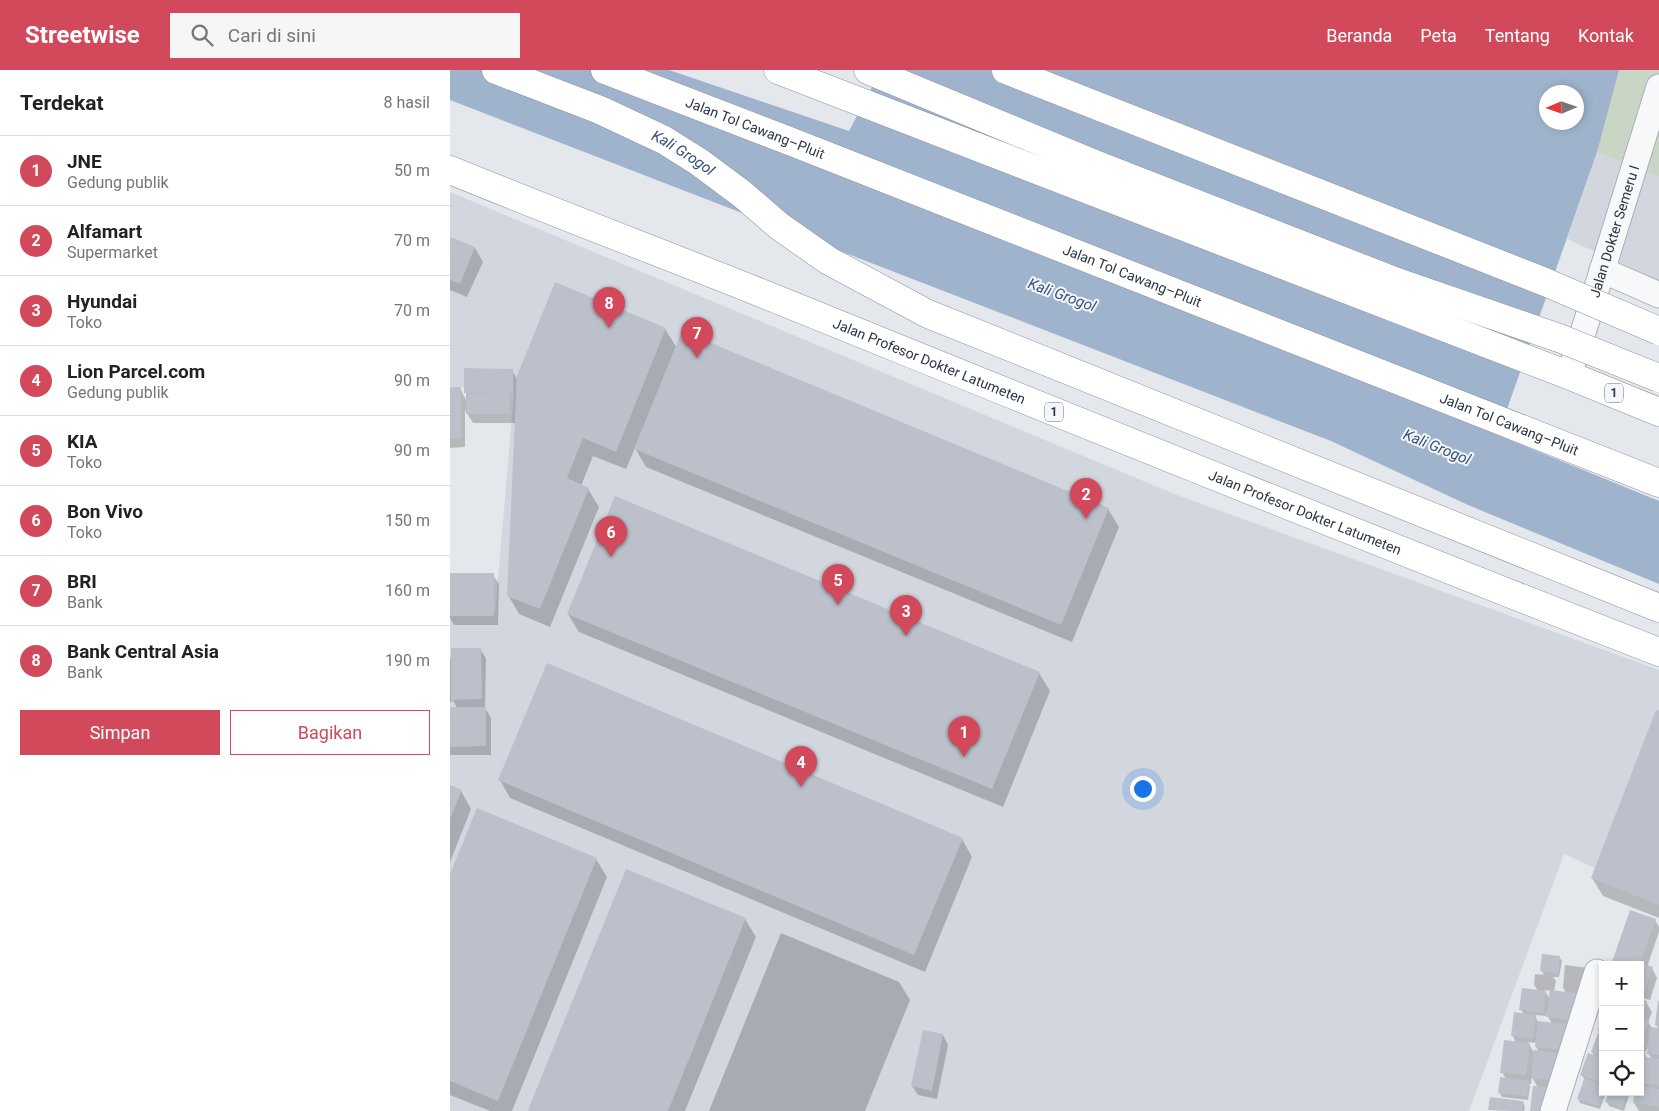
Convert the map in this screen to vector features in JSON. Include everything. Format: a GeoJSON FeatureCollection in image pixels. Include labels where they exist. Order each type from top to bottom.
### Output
{"type":"FeatureCollection","features":[{"type":"Feature","properties":{"kind":"highway"},"geometry":{"type":"LineString","coordinates":[[496,70],[600,110],[664,140],[699,162],[742,194],[779,226],[829,261],[928,314],[1659,608]]}},
{"type":"Feature","properties":{"kind":"highway","name":"Jalan Tol Cawang–Pluit"},"geometry":{"type":"LineString","coordinates":[[605,70],[1659,483]]}},
{"type":"Feature","properties":{"kind":"highway","name":"1"},"geometry":{"type":"LineString","coordinates":[[778,70],[1561,372],[1659,412]]}},
{"type":"Feature","properties":{"kind":"highway"},"geometry":{"type":"LineString","coordinates":[[868,70],[1097,165],[1311,249],[1397,282],[1558,338],[1659,378]]}},
{"type":"Feature","properties":{"kind":"highway"},"geometry":{"type":"LineString","coordinates":[[1006,70],[1545,282],[1659,331]]}},
{"type":"Feature","properties":{"kind":"highway","name":"Jalan Profesor Dokter Latumeten"},"geometry":{"type":"LineString","coordinates":[[450,170],[1398,550],[1659,652]]}},
{"type":"Feature","properties":{"kind":"street","name":"Jalan Dokter Semeru I"},"geometry":{"type":"LineString","coordinates":[[1561,372],[1577,352],[1659,87]]}},
{"type":"Feature","properties":{"kind":"street"},"geometry":{"type":"LineString","coordinates":[[1602,270],[1659,295]]}},
{"type":"Feature","properties":{"kind":"street"},"geometry":{"type":"LineString","coordinates":[[1553,1111],[1597,972]]}},
{"type":"Feature","properties":{"kind":"shaded area"},"geometry":{"type":"Polygon","coordinates":[[[1597,152],[1659,177],[1659,281],[1567,239],[1597,152]]]}},
{"type":"Feature","properties":{"kind":"shaded area"},"geometry":{"type":"Polygon","coordinates":[[[450,192],[1177,495],[1659,670],[1659,897],[1564,854],[1469,1111],[450,1111],[450,612],[495,614],[514,393],[450,386],[450,192]]]}},
{"type":"Feature","properties":{"kind":"green space"},"geometry":{"type":"Polygon","coordinates":[[[1615,70],[1659,70],[1659,177],[1597,152],[1615,70]]]}},
{"type":"Feature","properties":{"kind":"water","name":"Kali Grogol"},"geometry":{"type":"Polygon","coordinates":[[[450,70],[669,70],[849,131],[881,70],[1619,70],[1597,152],[1498,435],[1659,501],[1659,584],[1468,505],[1331,441],[450,100],[450,70]]]}},
{"type":"Feature","properties":{"kind":"building"},"geometry":{"type":"Polygon","coordinates":[[[450,237],[475,247],[460,284],[450,280],[450,237]]]}},
{"type":"Feature","properties":{"kind":"building"},"geometry":{"type":"Polygon","coordinates":[[[555,282],[666,328],[616,452],[583,438],[567,478],[589,488],[540,609],[507,596],[517,376],[555,282]]]}},
{"type":"Feature","properties":{"kind":"building"},"geometry":{"type":"Polygon","coordinates":[[[682,331],[1109,508],[1061,625],[634,449],[682,331]]]}},
{"type":"Feature","properties":{"kind":"building"},"geometry":{"type":"Polygon","coordinates":[[[464,368],[513,369],[513,393],[464,393],[464,368]]]}},
{"type":"Feature","properties":{"kind":"building"},"geometry":{"type":"Polygon","coordinates":[[[450,387],[461,387],[461,439],[450,439],[450,387]]]}},
{"type":"Feature","properties":{"kind":"building"},"geometry":{"type":"Polygon","coordinates":[[[510,393],[510,414],[466,414],[466,394],[510,393]]]}},
{"type":"Feature","properties":{"kind":"building"},"geometry":{"type":"Polygon","coordinates":[[[615,496],[1040,672],[992,789],[567,614],[615,496]]]}},
{"type":"Feature","properties":{"kind":"building"},"geometry":{"type":"Polygon","coordinates":[[[450,573],[494,573],[494,616],[450,616],[450,573]]]}},
{"type":"Feature","properties":{"kind":"building"},"geometry":{"type":"Polygon","coordinates":[[[451,648],[481,648],[482,699],[451,700],[451,648]]]}},
{"type":"Feature","properties":{"kind":"building"},"geometry":{"type":"Polygon","coordinates":[[[547,663],[963,838],[914,955],[498,780],[547,663]]]}},
{"type":"Feature","properties":{"kind":"building"},"geometry":{"type":"Polygon","coordinates":[[[450,707],[486,707],[486,746],[450,747],[450,707]]]}},
{"type":"Feature","properties":{"kind":"building"},"geometry":{"type":"Polygon","coordinates":[[[1656,710],[1659,711],[1659,905],[1591,878],[1656,710]]]}},
{"type":"Feature","properties":{"kind":"building"},"geometry":{"type":"Polygon","coordinates":[[[450,785],[462,790],[450,819],[450,785]]]}},
{"type":"Feature","properties":{"kind":"building"},"geometry":{"type":"Polygon","coordinates":[[[477,808],[597,858],[498,1101],[450,1081],[450,874],[477,808]]]}},
{"type":"Feature","properties":{"kind":"building"},"geometry":{"type":"Polygon","coordinates":[[[626,869],[746,918],[668,1111],[530,1111],[528,1110],[626,869]]]}},
{"type":"Feature","properties":{"kind":"building"},"geometry":{"type":"Polygon","coordinates":[[[1630,910],[1656,919],[1641,961],[1612,961],[1630,910]]]}},
{"type":"Feature","properties":{"kind":"building"},"geometry":{"type":"Polygon","coordinates":[[[1542,954],[1560,956],[1558,974],[1540,971],[1542,954]]]}},
{"type":"Feature","properties":{"kind":"building"},"geometry":{"type":"Polygon","coordinates":[[[1644,964],[1653,967],[1644,992],[1644,964]]]}},
{"type":"Feature","properties":{"kind":"building"},"geometry":{"type":"Polygon","coordinates":[[[1522,988],[1546,991],[1544,1013],[1519,1010],[1522,988]]]}},
{"type":"Feature","properties":{"kind":"building"},"geometry":{"type":"Polygon","coordinates":[[[1550,990],[1582,994],[1579,1021],[1546,1017],[1550,990]]]}},
{"type":"Feature","properties":{"kind":"building"},"geometry":{"type":"Polygon","coordinates":[[[1659,1001],[1659,1026],[1655,1025],[1659,1001]]]}},
{"type":"Feature","properties":{"kind":"building"},"geometry":{"type":"Polygon","coordinates":[[[1514,1012],[1536,1015],[1533,1039],[1511,1036],[1514,1012]]]}},
{"type":"Feature","properties":{"kind":"building"},"geometry":{"type":"Polygon","coordinates":[[[1644,1019],[1649,1021],[1644,1035],[1644,1019]]]}},
{"type":"Feature","properties":{"kind":"building"},"geometry":{"type":"Polygon","coordinates":[[[1538,1021],[1572,1025],[1569,1051],[1535,1047],[1538,1021]]]}},
{"type":"Feature","properties":{"kind":"building"},"geometry":{"type":"Polygon","coordinates":[[[1650,1027],[1659,1028],[1659,1055],[1647,1054],[1650,1027]]]}},
{"type":"Feature","properties":{"kind":"building"},"geometry":{"type":"Polygon","coordinates":[[[923,1030],[943,1034],[932,1091],[911,1086],[923,1030]]]}},
{"type":"Feature","properties":{"kind":"building"},"geometry":{"type":"Polygon","coordinates":[[[1598,1033],[1599,1055],[1591,1052],[1598,1033]]]}},
{"type":"Feature","properties":{"kind":"building"},"geometry":{"type":"Polygon","coordinates":[[[1504,1040],[1530,1043],[1526,1075],[1500,1073],[1504,1040]]]}},
{"type":"Feature","properties":{"kind":"building"},"geometry":{"type":"Polygon","coordinates":[[[1534,1050],[1564,1054],[1561,1082],[1531,1078],[1534,1050]]]}},
{"type":"Feature","properties":{"kind":"building"},"geometry":{"type":"Polygon","coordinates":[[[1588,1053],[1599,1057],[1599,1082],[1580,1075],[1588,1053]]]}},
{"type":"Feature","properties":{"kind":"building"},"geometry":{"type":"Polygon","coordinates":[[[1644,1057],[1659,1059],[1659,1086],[1644,1084],[1644,1057]]]}},
{"type":"Feature","properties":{"kind":"building"},"geometry":{"type":"Polygon","coordinates":[[[1500,1077],[1529,1081],[1527,1096],[1498,1093],[1500,1077]]]}},
{"type":"Feature","properties":{"kind":"building"},"geometry":{"type":"Polygon","coordinates":[[[1584,1079],[1599,1084],[1599,1096],[1602,1096],[1598,1106],[1577,1099],[1584,1079]]]}},
{"type":"Feature","properties":{"kind":"building"},"geometry":{"type":"Polygon","coordinates":[[[1533,1086],[1553,1088],[1550,1111],[1530,1111],[1533,1086]]]}},
{"type":"Feature","properties":{"kind":"building"},"geometry":{"type":"Polygon","coordinates":[[[1644,1087],[1659,1089],[1659,1107],[1633,1103],[1634,1096],[1644,1096],[1644,1087]]]}},
{"type":"Feature","properties":{"kind":"building"},"geometry":{"type":"Polygon","coordinates":[[[1607,1096],[1626,1096],[1622,1108],[1605,1102],[1607,1096]]]}},
{"type":"Feature","properties":{"kind":"building"},"geometry":{"type":"Polygon","coordinates":[[[1490,1097],[1523,1101],[1522,1111],[1488,1110],[1490,1097]]]}},
{"type":"Feature","properties":{"kind":"place","name":"Bank Central Asia"},"geometry":{"type":"Point","coordinates":[609,328]}},
{"type":"Feature","properties":{"kind":"place","name":"BRI"},"geometry":{"type":"Point","coordinates":[697,358]}},
{"type":"Feature","properties":{"kind":"place","name":"Alfamart"},"geometry":{"type":"Point","coordinates":[1086,519]}},
{"type":"Feature","properties":{"kind":"place","name":"Bon Vivo"},"geometry":{"type":"Point","coordinates":[611,557]}},
{"type":"Feature","properties":{"kind":"place","name":"KIA"},"geometry":{"type":"Point","coordinates":[838,605]}},
{"type":"Feature","properties":{"kind":"place","name":"Hyundai"},"geometry":{"type":"Point","coordinates":[906,636]}},
{"type":"Feature","properties":{"kind":"place","name":"JNE"},"geometry":{"type":"Point","coordinates":[964,757]}},
{"type":"Feature","properties":{"kind":"place","name":"Lion Parcel.com"},"geometry":{"type":"Point","coordinates":[801,787]}}]}
